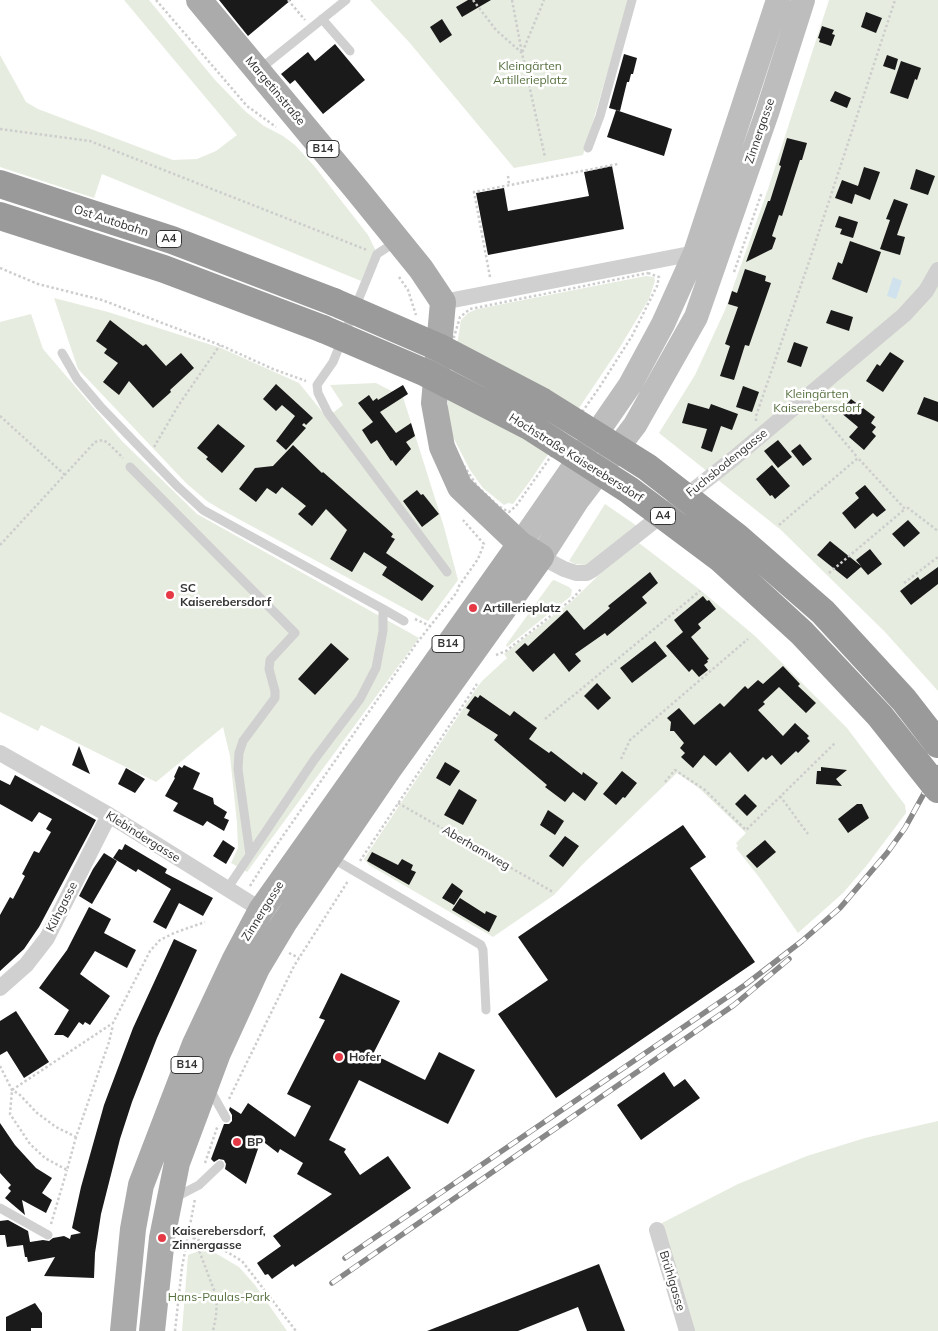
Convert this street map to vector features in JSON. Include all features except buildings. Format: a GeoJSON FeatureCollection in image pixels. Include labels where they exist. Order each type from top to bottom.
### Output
{"type":"FeatureCollection","features":[{"type":"Feature","properties":{"kind":"highway","name":"Ost Autobahn"},"geometry":{"type":"LineString","coordinates":[[0,184],[172,240],[334,302],[438,347],[543,402],[647,467],[737,537],[823,612],[904,700],[938,744]]}},
{"type":"Feature","properties":{"kind":"highway","name":"Hochstraße Kaiserebersdorf"},"geometry":{"type":"LineString","coordinates":[[0,216],[164,269],[324,329],[426,373],[529,426],[637,496],[720,558],[802,634],[880,716],[938,789]]}},
{"type":"Feature","properties":{"kind":"main road","name":"Margetinstraße"},"geometry":{"type":"LineString","coordinates":[[199,0],[357,190],[385,249],[421,269],[443,302]]}},
{"type":"Feature","properties":{"kind":"main road","name":"Zinnergasse"},"geometry":{"type":"LineString","coordinates":[[705,257],[778,0]]}},
{"type":"Feature","properties":{"kind":"main road","name":"Zinnergasse"},"geometry":{"type":"LineString","coordinates":[[705,257],[767,113],[803,0]]}},
{"type":"Feature","properties":{"kind":"main road"},"geometry":{"type":"LineString","coordinates":[[443,302],[434,403],[442,447],[460,487],[530,551],[577,501],[635,425],[696,317],[705,257]]}},
{"type":"Feature","properties":{"kind":"main road","name":"Zinnergasse"},"geometry":{"type":"LineString","coordinates":[[123,1331],[133,1229],[141,1185],[195,1044],[235,959],[261,910],[321,847],[451,682],[530,551]]}},
{"type":"Feature","properties":{"kind":"main road","name":"Zinnergasse"},"geometry":{"type":"LineString","coordinates":[[152,1331],[175,1233],[170,1200],[178,1163],[218,1054],[257,968],[284,923],[321,847]]}},
{"type":"Feature","properties":{"kind":"street"},"geometry":{"type":"LineString","coordinates":[[443,302],[705,257]]}},
{"type":"Feature","properties":{"kind":"street","name":"Fuchsbodengasse"},"geometry":{"type":"LineString","coordinates":[[587,573],[762,434],[917,302],[938,270]]}},
{"type":"Feature","properties":{"kind":"street"},"geometry":{"type":"LineString","coordinates":[[530,551],[564,569],[576,573],[587,573]]}},
{"type":"Feature","properties":{"kind":"street","name":"Klebindergasse"},"geometry":{"type":"LineString","coordinates":[[0,754],[109,815],[226,889],[284,923]]}},
{"type":"Feature","properties":{"kind":"street","name":"Kühgasse"},"geometry":{"type":"LineString","coordinates":[[0,988],[26,965],[47,938],[109,815]]}},
{"type":"Feature","properties":{"kind":"street","name":"Brühlgasse"},"geometry":{"type":"LineString","coordinates":[[657,1230],[687,1331]]}},
{"type":"Feature","properties":{"kind":"lane"},"geometry":{"type":"LineString","coordinates":[[258,71],[346,0]]}},
{"type":"Feature","properties":{"kind":"lane"},"geometry":{"type":"LineString","coordinates":[[588,148],[600,116],[632,0]]}},
{"type":"Feature","properties":{"kind":"lane"},"geometry":{"type":"LineString","coordinates":[[322,19],[350,51]]}},
{"type":"Feature","properties":{"kind":"lane"},"geometry":{"type":"LineString","coordinates":[[385,249],[333,362],[317,385],[318,393],[328,413],[447,572]]}},
{"type":"Feature","properties":{"kind":"lane"},"geometry":{"type":"LineString","coordinates":[[62,353],[76,379],[100,406],[203,510],[404,620]]}},
{"type":"Feature","properties":{"kind":"lane"},"geometry":{"type":"LineString","coordinates":[[130,467],[295,633],[270,660],[269,669],[275,698],[243,742],[239,753],[238,769],[250,855]]}},
{"type":"Feature","properties":{"kind":"lane"},"geometry":{"type":"LineString","coordinates":[[226,889],[314,760],[360,699],[376,668],[383,631],[383,609]]}},
{"type":"Feature","properties":{"kind":"lane"},"geometry":{"type":"LineString","coordinates":[[321,847],[481,945],[483,950],[486,1010]]}},
{"type":"Feature","properties":{"kind":"lane"},"geometry":{"type":"LineString","coordinates":[[206,1085],[225,1115]]}},
{"type":"Feature","properties":{"kind":"lane"},"geometry":{"type":"LineString","coordinates":[[170,1200],[199,1185],[220,1166]]}},
{"type":"Feature","properties":{"kind":"lane"},"geometry":{"type":"LineString","coordinates":[[0,1208],[48,1234]]}},
{"type":"Feature","properties":{"kind":"path"},"geometry":{"type":"LineString","coordinates":[[156,0],[247,106],[280,129]]}},
{"type":"Feature","properties":{"kind":"path"},"geometry":{"type":"LineString","coordinates":[[288,0],[312,28]]}},
{"type":"Feature","properties":{"kind":"path"},"geometry":{"type":"LineString","coordinates":[[474,0],[496,30],[522,53]]}},
{"type":"Feature","properties":{"kind":"path"},"geometry":{"type":"LineString","coordinates":[[512,0],[545,157]]}},
{"type":"Feature","properties":{"kind":"path"},"geometry":{"type":"LineString","coordinates":[[522,53],[544,0]]}},
{"type":"Feature","properties":{"kind":"path"},"geometry":{"type":"LineString","coordinates":[[762,434],[757,424],[756,416],[895,0]]}},
{"type":"Feature","properties":{"kind":"path"},"geometry":{"type":"LineString","coordinates":[[0,129],[90,141],[385,249],[408,290],[417,319]]}},
{"type":"Feature","properties":{"kind":"path"},"geometry":{"type":"LineString","coordinates":[[493,292],[474,192],[618,164]]}},
{"type":"Feature","properties":{"kind":"path"},"geometry":{"type":"LineString","coordinates":[[508,176],[509,185]]}},
{"type":"Feature","properties":{"kind":"path"},"geometry":{"type":"LineString","coordinates":[[0,268],[38,284],[102,300],[220,345],[273,369],[317,385]]}},
{"type":"Feature","properties":{"kind":"path"},"geometry":{"type":"LineString","coordinates":[[509,512],[498,506],[477,486],[457,455],[444,419],[454,337],[460,317],[470,309],[508,301],[648,273],[659,277],[657,286],[644,313],[614,365],[516,506]]}},
{"type":"Feature","properties":{"kind":"path"},"geometry":{"type":"LineString","coordinates":[[148,456],[178,406],[220,345]]}},
{"type":"Feature","properties":{"kind":"path"},"geometry":{"type":"LineString","coordinates":[[806,397],[905,509],[908,508],[938,531]]}},
{"type":"Feature","properties":{"kind":"path"},"geometry":{"type":"LineString","coordinates":[[0,416],[65,475]]}},
{"type":"Feature","properties":{"kind":"path"},"geometry":{"type":"LineString","coordinates":[[0,544],[95,442],[102,440],[108,443],[130,467]]}},
{"type":"Feature","properties":{"kind":"path"},"geometry":{"type":"LineString","coordinates":[[779,525],[858,458]]}},
{"type":"Feature","properties":{"kind":"path"},"geometry":{"type":"LineString","coordinates":[[829,573],[905,509]]}},
{"type":"Feature","properties":{"kind":"path"},"geometry":{"type":"LineString","coordinates":[[260,870],[416,644],[457,592],[459,586],[478,559],[484,544],[463,520]]}},
{"type":"Feature","properties":{"kind":"path"},"geometry":{"type":"LineString","coordinates":[[904,583],[938,557]]}},
{"type":"Feature","properties":{"kind":"path"},"geometry":{"type":"LineString","coordinates":[[488,659],[506,651],[571,600],[583,587],[587,573]]}},
{"type":"Feature","properties":{"kind":"path"},"geometry":{"type":"LineString","coordinates":[[545,718],[700,591]]}},
{"type":"Feature","properties":{"kind":"path"},"geometry":{"type":"LineString","coordinates":[[404,620],[416,618],[430,626]]}},
{"type":"Feature","properties":{"kind":"path"},"geometry":{"type":"LineString","coordinates":[[621,759],[630,740],[748,639]]}},
{"type":"Feature","properties":{"kind":"path","name":"Aberhamweg"},"geometry":{"type":"LineString","coordinates":[[478,683],[398,803],[552,892]]}},
{"type":"Feature","properties":{"kind":"path"},"geometry":{"type":"LineString","coordinates":[[665,782],[675,770],[705,790],[746,830],[835,744]]}},
{"type":"Feature","properties":{"kind":"path"},"geometry":{"type":"LineString","coordinates":[[780,796],[808,834]]}},
{"type":"Feature","properties":{"kind":"path"},"geometry":{"type":"LineString","coordinates":[[48,1234],[76,1137],[109,1042],[113,1023],[150,951],[160,940],[174,932],[205,922]]}},
{"type":"Feature","properties":{"kind":"path"},"geometry":{"type":"LineString","coordinates":[[175,1331],[175,1233],[199,1185],[225,1115],[269,1015],[299,958],[285,952]]}},
{"type":"Feature","properties":{"kind":"path"},"geometry":{"type":"LineString","coordinates":[[12,1090],[113,1023]]}},
{"type":"Feature","properties":{"kind":"path"},"geometry":{"type":"LineString","coordinates":[[0,1066],[12,1090],[10,1114],[21,1132],[30,1144],[45,1158],[66,1170]]}},
{"type":"Feature","properties":{"kind":"path"},"geometry":{"type":"LineString","coordinates":[[12,1090],[19,1094],[37,1113],[56,1127],[76,1137]]}},
{"type":"Feature","properties":{"kind":"path"},"geometry":{"type":"LineString","coordinates":[[175,1233],[194,1236],[222,1248],[242,1261],[296,1331]]}},
{"type":"Feature","properties":{"kind":"path"},"geometry":{"type":"LineString","coordinates":[[194,1236],[217,1298],[213,1331]]}},
{"type":"Feature","properties":{"kind":"path"},"geometry":{"type":"LineString","coordinates":[[176,1274],[180,1250]]}},
{"type":"Feature","properties":{"kind":"green space"},"geometry":{"type":"Polygon","coordinates":[[[124,0],[149,0],[215,80],[246,112],[264,126],[295,145],[315,167],[368,235],[375,249],[361,281],[102,174],[94,198],[0,167],[0,55],[26,102],[38,109],[173,160],[197,159],[216,151],[237,135],[124,0]]]}},
{"type":"Feature","properties":{"kind":"green space","name":"Kleingärten Artillerieplatz"},"geometry":{"type":"Polygon","coordinates":[[[370,0],[629,0],[583,155],[514,168],[409,42],[370,0]]]}},
{"type":"Feature","properties":{"kind":"green space","name":"Kleingärten Kaiserebersdorf"},"geometry":{"type":"Polygon","coordinates":[[[829,0],[938,0],[938,691],[885,632],[781,530],[659,433],[695,375],[725,310],[767,192],[829,0]]]}},
{"type":"Feature","properties":{"kind":"green space"},"geometry":{"type":"Polygon","coordinates":[[[646,276],[654,277],[655,281],[649,299],[620,347],[530,481],[513,504],[508,503],[504,505],[483,488],[470,470],[452,435],[448,418],[448,400],[461,320],[468,313],[477,309],[646,276]]]}},
{"type":"Feature","properties":{"kind":"green space"},"geometry":{"type":"Polygon","coordinates":[[[54,298],[108,312],[221,348],[299,383],[324,414],[334,412],[343,405],[330,385],[376,383],[403,397],[444,527],[458,580],[428,621],[220,509],[207,501],[186,483],[78,369],[54,298]]]}},
{"type":"Feature","properties":{"kind":"green space","name":"SC Kaiserebersdorf"},"geometry":{"type":"Polygon","coordinates":[[[31,314],[43,349],[122,441],[197,514],[419,638],[247,872],[231,863],[238,848],[237,823],[230,756],[223,727],[156,782],[41,725],[38,731],[0,712],[0,322],[31,314]]]}},
{"type":"Feature","properties":{"kind":"green space"},"geometry":{"type":"Polygon","coordinates":[[[605,504],[637,526],[598,559],[585,565],[569,561],[605,504]]]}},
{"type":"Feature","properties":{"kind":"green space"},"geometry":{"type":"Polygon","coordinates":[[[639,543],[699,589],[755,636],[847,728],[905,805],[906,813],[867,865],[843,893],[798,933],[736,848],[738,846],[736,843],[746,833],[699,788],[677,773],[582,865],[554,895],[493,937],[369,865],[364,859],[476,689],[507,658],[504,654],[571,602],[603,571],[639,543]]]}},
{"type":"Feature","properties":{"kind":"green space"},"geometry":{"type":"Polygon","coordinates":[[[554,580],[569,587],[572,590],[571,596],[507,647],[506,645],[554,580]]]}},
{"type":"Feature","properties":{"kind":"green space"},"geometry":{"type":"Polygon","coordinates":[[[938,1121],[938,1331],[693,1331],[660,1224],[738,1184],[807,1156],[865,1138],[938,1121]]]}},
{"type":"Feature","properties":{"kind":"green space","name":"Hans-Paulas-Park"},"geometry":{"type":"Polygon","coordinates":[[[207,1248],[239,1267],[255,1285],[287,1331],[182,1331],[188,1255],[207,1248]]]}},
{"type":"Feature","properties":{"kind":"water"},"geometry":{"type":"Polygon","coordinates":[[[893,277],[902,281],[896,299],[887,296],[893,277]]]}},
{"type":"Feature","properties":{"kind":"railway"},"geometry":{"type":"LineString","coordinates":[[345,1258],[745,985],[802,941],[840,908],[887,853],[905,828],[938,768]]}},
{"type":"Feature","properties":{"kind":"railway"},"geometry":{"type":"LineString","coordinates":[[332,1283],[734,1005],[789,959]]}},
{"type":"Feature","properties":{"kind":"place","name":"SC Kaiserebersdorf"},"geometry":{"type":"Point","coordinates":[170,595]}},
{"type":"Feature","properties":{"kind":"place","name":"Artillerieplatz"},"geometry":{"type":"Point","coordinates":[473,608]}},
{"type":"Feature","properties":{"kind":"place","name":"Hofer"},"geometry":{"type":"Point","coordinates":[339,1057]}},
{"type":"Feature","properties":{"kind":"place","name":"BP"},"geometry":{"type":"Point","coordinates":[237,1142]}},
{"type":"Feature","properties":{"kind":"place","name":"Kaiserebersdorf, Zinnergasse"},"geometry":{"type":"Point","coordinates":[162,1238]}}]}
